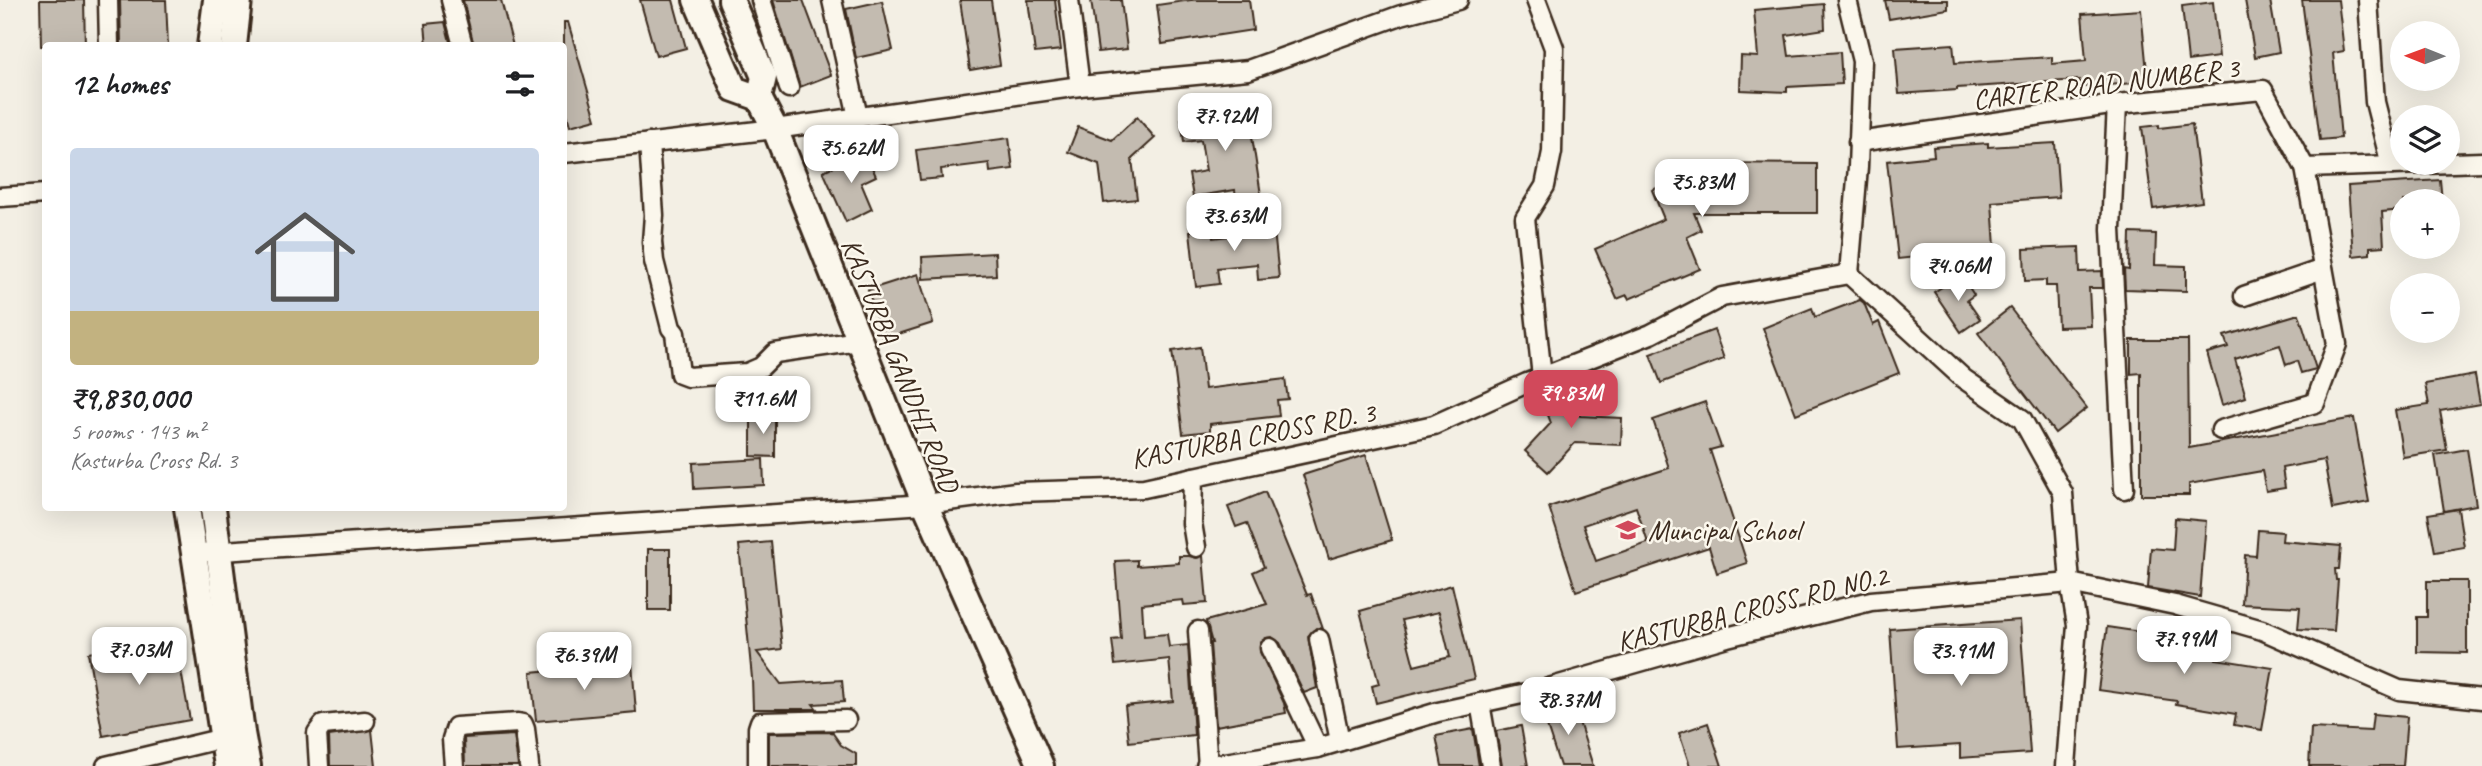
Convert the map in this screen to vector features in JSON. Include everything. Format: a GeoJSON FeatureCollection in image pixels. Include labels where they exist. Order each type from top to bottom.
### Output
{"type":"FeatureCollection","features":[{"type":"Feature","properties":{"kind":"main road"},"geometry":{"type":"LineString","coordinates":[[211,42],[216,0]]}},
{"type":"Feature","properties":{"kind":"main road"},"geometry":{"type":"LineString","coordinates":[[234,42],[239,0]]}},
{"type":"Feature","properties":{"kind":"main road"},"geometry":{"type":"LineString","coordinates":[[696,0],[734,89],[759,98],[764,76],[731,0]]}},
{"type":"Feature","properties":{"kind":"main road","name":"KASTURBA GANDHI ROAD"},"geometry":{"type":"LineString","coordinates":[[759,98],[775,129],[925,504],[1041,766]]}},
{"type":"Feature","properties":{"kind":"main road"},"geometry":{"type":"LineString","coordinates":[[188,511],[206,553],[232,736],[227,766]]}},
{"type":"Feature","properties":{"kind":"main road"},"geometry":{"type":"LineString","coordinates":[[206,553],[213,511]]}},
{"type":"Feature","properties":{"kind":"main road"},"geometry":{"type":"LineString","coordinates":[[232,736],[248,766]]}},
{"type":"Feature","properties":{"kind":"street"},"geometry":{"type":"LineString","coordinates":[[108,0],[109,42]]}},
{"type":"Feature","properties":{"kind":"street"},"geometry":{"type":"LineString","coordinates":[[451,0],[462,42]]}},
{"type":"Feature","properties":{"kind":"street"},"geometry":{"type":"LineString","coordinates":[[761,0],[789,88]]}},
{"type":"Feature","properties":{"kind":"street"},"geometry":{"type":"LineString","coordinates":[[832,0],[858,117]]}},
{"type":"Feature","properties":{"kind":"street"},"geometry":{"type":"LineString","coordinates":[[1069,0],[1080,86]]}},
{"type":"Feature","properties":{"kind":"street"},"geometry":{"type":"LineString","coordinates":[[567,153],[775,129],[1080,86],[1248,70],[1401,15],[1458,0]]}},
{"type":"Feature","properties":{"kind":"street"},"geometry":{"type":"LineString","coordinates":[[1536,0],[1554,48],[1552,152],[1545,186],[1525,218],[1542,377]]}},
{"type":"Feature","properties":{"kind":"street"},"geometry":{"type":"LineString","coordinates":[[1847,0],[1862,61],[1849,274],[1964,379],[2022,419],[2063,493],[2070,583],[2077,625],[2066,766]]}},
{"type":"Feature","properties":{"kind":"street"},"geometry":{"type":"LineString","coordinates":[[2221,430],[2315,403],[2337,344],[2305,168],[2390,165],[2375,102],[2368,0]]}},
{"type":"Feature","properties":{"kind":"street","name":"CARTER ROAD NUMBER 3"},"geometry":{"type":"LineString","coordinates":[[1858,142],[2117,104],[2263,90],[2305,168]]}},
{"type":"Feature","properties":{"kind":"street"},"geometry":{"type":"LineString","coordinates":[[2117,104],[2112,229],[2124,489]]}},
{"type":"Feature","properties":{"kind":"street"},"geometry":{"type":"LineString","coordinates":[[649,144],[654,215],[653,261],[671,328],[675,333],[680,374],[688,377],[747,373],[761,367],[775,353],[859,341]]}},
{"type":"Feature","properties":{"kind":"street"},"geometry":{"type":"LineString","coordinates":[[2460,163],[2482,162]]}},
{"type":"Feature","properties":{"kind":"street"},"geometry":{"type":"LineString","coordinates":[[0,197],[42,194]]}},
{"type":"Feature","properties":{"kind":"street"},"geometry":{"type":"LineString","coordinates":[[2244,296],[2323,269]]}},
{"type":"Feature","properties":{"kind":"street","name":"KASTURBA CROSS RD. 3"},"geometry":{"type":"LineString","coordinates":[[206,553],[925,504],[1016,492],[1144,488],[1434,425],[1542,377],[1651,334],[1722,297],[1849,274]]}},
{"type":"Feature","properties":{"kind":"street"},"geometry":{"type":"LineString","coordinates":[[1193,477],[1192,523],[1196,547]]}},
{"type":"Feature","properties":{"kind":"street","name":"KASTURBA CROSS RD NO.2"},"geometry":{"type":"LineString","coordinates":[[1207,766],[1318,748],[1438,712],[1545,689],[1727,637],[1871,601],[2070,583],[2175,604],[2262,630],[2399,690],[2482,699]]}},
{"type":"Feature","properties":{"kind":"street"},"geometry":{"type":"LineString","coordinates":[[1198,631],[1207,766]]}},
{"type":"Feature","properties":{"kind":"street"},"geometry":{"type":"LineString","coordinates":[[1319,639],[1340,741]]}},
{"type":"Feature","properties":{"kind":"street"},"geometry":{"type":"LineString","coordinates":[[1270,648],[1318,748]]}},
{"type":"Feature","properties":{"kind":"street"},"geometry":{"type":"LineString","coordinates":[[1480,703],[1491,766]]}},
{"type":"Feature","properties":{"kind":"street"},"geometry":{"type":"LineString","coordinates":[[319,766],[317,733],[323,725],[365,720]]}},
{"type":"Feature","properties":{"kind":"street"},"geometry":{"type":"LineString","coordinates":[[758,766],[760,722],[846,720]]}},
{"type":"Feature","properties":{"kind":"street"},"geometry":{"type":"LineString","coordinates":[[454,766],[452,739],[456,727],[518,723],[523,724],[525,729],[529,766]]}},
{"type":"Feature","properties":{"kind":"street"},"geometry":{"type":"LineString","coordinates":[[106,766],[232,736]]}},
{"type":"Feature","properties":{"kind":"building"},"geometry":{"type":"Polygon","coordinates":[[[40,0],[84,0],[85,42],[42,42],[41,46],[40,0]]]}},
{"type":"Feature","properties":{"kind":"building"},"geometry":{"type":"Polygon","coordinates":[[[120,0],[166,0],[168,42],[121,42],[120,0]]]}},
{"type":"Feature","properties":{"kind":"building"},"geometry":{"type":"Polygon","coordinates":[[[463,0],[501,0],[512,42],[473,42],[463,0]]]}},
{"type":"Feature","properties":{"kind":"building"},"geometry":{"type":"Polygon","coordinates":[[[640,0],[673,0],[686,48],[656,56],[640,0]]]}},
{"type":"Feature","properties":{"kind":"building"},"geometry":{"type":"Polygon","coordinates":[[[773,0],[803,0],[831,75],[800,87],[773,0]]]}},
{"type":"Feature","properties":{"kind":"building"},"geometry":{"type":"Polygon","coordinates":[[[960,0],[991,0],[1000,65],[970,70],[960,0]]]}},
{"type":"Feature","properties":{"kind":"building"},"geometry":{"type":"Polygon","coordinates":[[[1028,0],[1055,0],[1061,50],[1035,53],[1028,0]]]}},
{"type":"Feature","properties":{"kind":"building"},"geometry":{"type":"Polygon","coordinates":[[[1091,0],[1121,0],[1127,49],[1098,52],[1091,0]]]}},
{"type":"Feature","properties":{"kind":"building"},"geometry":{"type":"Polygon","coordinates":[[[1191,0],[1249,0],[1253,30],[1162,44],[1157,5],[1191,0]]]}},
{"type":"Feature","properties":{"kind":"building"},"geometry":{"type":"Polygon","coordinates":[[[1885,0],[1948,0],[1948,9],[1889,19],[1885,0]]]}},
{"type":"Feature","properties":{"kind":"building"},"geometry":{"type":"Polygon","coordinates":[[[2245,0],[2270,0],[2279,52],[2255,57],[2245,0]]]}},
{"type":"Feature","properties":{"kind":"building"},"geometry":{"type":"Polygon","coordinates":[[[2302,0],[2338,0],[2344,51],[2333,53],[2341,138],[2320,140],[2302,0]]]}},
{"type":"Feature","properties":{"kind":"building"},"geometry":{"type":"Polygon","coordinates":[[[882,1],[893,50],[856,58],[846,9],[882,1]]]}},
{"type":"Feature","properties":{"kind":"building"},"geometry":{"type":"Polygon","coordinates":[[[2213,2],[2219,57],[2188,61],[2182,6],[2213,2]]]}},
{"type":"Feature","properties":{"kind":"building"},"geometry":{"type":"Polygon","coordinates":[[[1824,4],[1825,29],[1786,35],[1789,56],[1840,52],[1842,84],[1787,87],[1787,92],[1740,90],[1741,56],[1758,57],[1754,10],[1824,4]]]}},
{"type":"Feature","properties":{"kind":"building"},"geometry":{"type":"Polygon","coordinates":[[[2141,10],[2148,82],[2080,87],[2079,80],[1899,94],[1895,48],[1953,44],[1955,63],[2052,57],[2052,64],[2086,61],[2082,14],[2141,10]]]}},
{"type":"Feature","properties":{"kind":"building"},"geometry":{"type":"Polygon","coordinates":[[[445,22],[450,42],[427,42],[425,24],[445,22]]]}},
{"type":"Feature","properties":{"kind":"building"},"geometry":{"type":"Polygon","coordinates":[[[564,22],[568,22],[596,119],[570,126],[567,114],[567,42],[564,42],[564,22]]]}},
{"type":"Feature","properties":{"kind":"building"},"geometry":{"type":"Polygon","coordinates":[[[1252,108],[1256,130],[1251,130],[1261,195],[1236,199],[1235,190],[1193,197],[1189,174],[1206,171],[1201,140],[1184,142],[1181,119],[1252,108]]]}},
{"type":"Feature","properties":{"kind":"building"},"geometry":{"type":"Polygon","coordinates":[[[1137,117],[1155,138],[1132,159],[1137,199],[1104,203],[1099,164],[1068,152],[1078,127],[1112,140],[1137,117]]]}},
{"type":"Feature","properties":{"kind":"building"},"geometry":{"type":"Polygon","coordinates":[[[2192,124],[2202,202],[2153,209],[2142,127],[2192,124]]]}},
{"type":"Feature","properties":{"kind":"building"},"geometry":{"type":"Polygon","coordinates":[[[1009,138],[1013,169],[990,172],[989,163],[941,169],[942,178],[920,180],[916,150],[1009,138]]]}},
{"type":"Feature","properties":{"kind":"building"},"geometry":{"type":"Polygon","coordinates":[[[1988,143],[1988,147],[2055,143],[2059,197],[1992,202],[1995,247],[1945,251],[1946,254],[1898,259],[1887,161],[1934,156],[1933,147],[1988,143]]]}},
{"type":"Feature","properties":{"kind":"building"},"geometry":{"type":"Polygon","coordinates":[[[865,152],[876,176],[861,183],[872,209],[846,222],[823,171],[865,152]]]}},
{"type":"Feature","properties":{"kind":"building"},"geometry":{"type":"Polygon","coordinates":[[[1716,163],[1817,164],[1817,213],[1694,213],[1701,230],[1687,237],[1700,269],[1629,299],[1627,295],[1617,299],[1595,249],[1664,219],[1652,190],[1716,163]]]}},
{"type":"Feature","properties":{"kind":"building"},"geometry":{"type":"Polygon","coordinates":[[[2440,180],[2441,189],[2390,189],[2390,211],[2382,212],[2384,246],[2370,247],[2370,254],[2353,256],[2348,186],[2440,180]]]}},
{"type":"Feature","properties":{"kind":"building"},"geometry":{"type":"Polygon","coordinates":[[[1273,221],[1279,278],[1258,280],[1257,264],[1217,268],[1219,284],[1196,287],[1190,231],[1212,229],[1213,238],[1254,233],[1253,224],[1273,221]]]}},
{"type":"Feature","properties":{"kind":"building"},"geometry":{"type":"Polygon","coordinates":[[[2130,233],[2156,234],[2155,265],[2186,266],[2186,291],[2125,289],[2124,269],[2129,270],[2130,233]]]}},
{"type":"Feature","properties":{"kind":"building"},"geometry":{"type":"Polygon","coordinates":[[[2079,247],[2080,272],[2102,271],[2103,288],[2089,288],[2091,326],[2058,327],[2056,286],[2046,286],[2046,280],[2025,281],[2024,249],[2079,247]]]}},
{"type":"Feature","properties":{"kind":"building"},"geometry":{"type":"Polygon","coordinates":[[[995,253],[996,275],[923,279],[922,257],[995,253]]]}},
{"type":"Feature","properties":{"kind":"building"},"geometry":{"type":"Polygon","coordinates":[[[918,274],[933,323],[883,339],[868,290],[918,274]]]}},
{"type":"Feature","properties":{"kind":"building"},"geometry":{"type":"Polygon","coordinates":[[[1961,275],[1974,295],[1967,300],[1980,319],[1961,332],[1934,292],[1961,275]]]}},
{"type":"Feature","properties":{"kind":"building"},"geometry":{"type":"Polygon","coordinates":[[[1860,300],[1864,303],[1873,325],[1879,322],[1899,373],[1796,414],[1763,328],[1812,308],[1815,317],[1860,300]]]}},
{"type":"Feature","properties":{"kind":"building"},"geometry":{"type":"Polygon","coordinates":[[[2010,308],[2087,408],[2055,433],[1978,333],[2010,308]]]}},
{"type":"Feature","properties":{"kind":"building"},"geometry":{"type":"Polygon","coordinates":[[[2299,314],[2316,369],[2301,373],[2297,361],[2286,365],[2280,345],[2235,359],[2246,397],[2222,405],[2207,353],[2228,347],[2224,336],[2299,314]]]}},
{"type":"Feature","properties":{"kind":"building"},"geometry":{"type":"Polygon","coordinates":[[[1714,330],[1724,359],[1661,383],[1650,354],[1714,330]]]}},
{"type":"Feature","properties":{"kind":"building"},"geometry":{"type":"Polygon","coordinates":[[[2131,340],[2188,340],[2189,448],[2354,418],[2369,502],[2333,509],[2324,460],[2282,468],[2285,488],[2266,491],[2262,471],[2189,484],[2189,495],[2141,495],[2141,373],[2131,374],[2131,340]]]}},
{"type":"Feature","properties":{"kind":"building"},"geometry":{"type":"Polygon","coordinates":[[[1200,347],[1205,389],[1285,379],[1288,399],[1277,400],[1279,416],[1210,424],[1210,431],[1183,434],[1172,351],[1200,347]]]}},
{"type":"Feature","properties":{"kind":"building"},"geometry":{"type":"Polygon","coordinates":[[[2475,375],[2480,404],[2440,411],[2447,450],[2403,457],[2395,410],[2429,405],[2425,384],[2475,375]]]}},
{"type":"Feature","properties":{"kind":"building"},"geometry":{"type":"Polygon","coordinates":[[[1569,387],[1580,416],[1622,418],[1621,445],[1575,443],[1548,472],[1525,451],[1551,423],[1541,397],[1569,387]]]}},
{"type":"Feature","properties":{"kind":"building"},"geometry":{"type":"Polygon","coordinates":[[[1705,402],[1721,447],[1710,450],[1747,563],[1717,573],[1709,547],[1576,591],[1549,507],[1669,468],[1653,420],[1705,402]],[[1636,507],[1583,525],[1596,561],[1648,543],[1636,507]]]}},
{"type":"Feature","properties":{"kind":"building"},"geometry":{"type":"Polygon","coordinates":[[[751,415],[775,416],[775,457],[751,456],[751,415]]]}},
{"type":"Feature","properties":{"kind":"building"},"geometry":{"type":"Polygon","coordinates":[[[2467,449],[2476,505],[2444,511],[2435,455],[2467,449]]]}},
{"type":"Feature","properties":{"kind":"building"},"geometry":{"type":"Polygon","coordinates":[[[1366,455],[1392,540],[1329,559],[1303,475],[1366,455]]]}},
{"type":"Feature","properties":{"kind":"building"},"geometry":{"type":"Polygon","coordinates":[[[763,459],[764,485],[694,489],[693,463],[763,459]]]}},
{"type":"Feature","properties":{"kind":"building"},"geometry":{"type":"Polygon","coordinates":[[[1265,492],[1307,595],[1311,594],[1323,629],[1316,628],[1308,636],[1317,688],[1304,693],[1280,643],[1272,637],[1266,638],[1260,642],[1260,652],[1286,713],[1216,726],[1212,643],[1206,621],[1267,604],[1253,572],[1264,567],[1247,523],[1236,527],[1228,507],[1265,492]]]}},
{"type":"Feature","properties":{"kind":"building"},"geometry":{"type":"Polygon","coordinates":[[[2458,509],[2464,547],[2435,552],[2428,514],[2458,509]]]}},
{"type":"Feature","properties":{"kind":"building"},"geometry":{"type":"Polygon","coordinates":[[[2175,518],[2206,521],[2200,597],[2148,588],[2151,548],[2173,550],[2175,518]]]}},
{"type":"Feature","properties":{"kind":"building"},"geometry":{"type":"Polygon","coordinates":[[[2258,530],[2283,532],[2282,541],[2341,546],[2339,569],[2335,569],[2338,580],[2334,631],[2298,629],[2300,607],[2242,604],[2245,555],[2256,556],[2258,530]]]}},
{"type":"Feature","properties":{"kind":"building"},"geometry":{"type":"Polygon","coordinates":[[[771,542],[782,649],[757,652],[781,684],[842,680],[844,702],[813,704],[817,709],[753,709],[739,545],[771,542]]]}},
{"type":"Feature","properties":{"kind":"building"},"geometry":{"type":"Polygon","coordinates":[[[648,549],[670,549],[670,610],[648,610],[648,549]]]}},
{"type":"Feature","properties":{"kind":"building"},"geometry":{"type":"Polygon","coordinates":[[[1179,556],[1203,556],[1207,603],[1184,605],[1183,600],[1142,604],[1144,636],[1167,634],[1169,647],[1188,645],[1194,735],[1129,742],[1125,706],[1173,701],[1169,659],[1115,665],[1112,640],[1121,639],[1115,561],[1137,560],[1137,566],[1179,563],[1179,556]]]}},
{"type":"Feature","properties":{"kind":"building"},"geometry":{"type":"Polygon","coordinates":[[[2427,581],[2467,581],[2467,653],[2417,652],[2417,617],[2427,617],[2427,581]]]}},
{"type":"Feature","properties":{"kind":"building"},"geometry":{"type":"Polygon","coordinates":[[[1452,585],[1474,679],[1376,703],[1372,686],[1379,684],[1360,611],[1452,585]],[[1439,612],[1402,620],[1414,666],[1450,657],[1439,612]]]}},
{"type":"Feature","properties":{"kind":"building"},"geometry":{"type":"Polygon","coordinates":[[[2020,620],[2030,753],[1960,758],[1960,745],[1898,749],[1890,629],[2020,620]]]}},
{"type":"Feature","properties":{"kind":"building"},"geometry":{"type":"Polygon","coordinates":[[[2107,627],[2168,636],[2167,640],[2217,649],[2216,659],[2273,668],[2262,730],[2234,725],[2236,714],[2176,704],[2177,701],[2098,690],[2107,627]]]}},
{"type":"Feature","properties":{"kind":"building"},"geometry":{"type":"Polygon","coordinates":[[[175,638],[190,720],[103,736],[88,653],[175,638]]]}},
{"type":"Feature","properties":{"kind":"building"},"geometry":{"type":"Polygon","coordinates":[[[632,663],[636,712],[536,721],[531,672],[632,663]]]}},
{"type":"Feature","properties":{"kind":"building"},"geometry":{"type":"Polygon","coordinates":[[[1573,703],[1593,766],[1560,766],[1545,720],[1543,712],[1573,703]]]}},
{"type":"Feature","properties":{"kind":"building"},"geometry":{"type":"Polygon","coordinates":[[[2373,714],[2407,717],[2403,766],[2309,766],[2311,728],[2371,731],[2373,714]]]}},
{"type":"Feature","properties":{"kind":"building"},"geometry":{"type":"Polygon","coordinates":[[[1708,723],[1722,766],[1690,766],[1679,733],[1708,723]]]}},
{"type":"Feature","properties":{"kind":"building"},"geometry":{"type":"Polygon","coordinates":[[[1521,726],[1528,766],[1502,766],[1496,731],[1521,726]]]}},
{"type":"Feature","properties":{"kind":"building"},"geometry":{"type":"Polygon","coordinates":[[[1473,729],[1479,766],[1442,766],[1436,736],[1473,729]]]}},
{"type":"Feature","properties":{"kind":"building"},"geometry":{"type":"Polygon","coordinates":[[[372,730],[376,766],[330,766],[329,736],[372,730]]]}},
{"type":"Feature","properties":{"kind":"building"},"geometry":{"type":"Polygon","coordinates":[[[832,732],[841,745],[856,754],[856,766],[769,766],[769,733],[832,732]]]}},
{"type":"Feature","properties":{"kind":"building"},"geometry":{"type":"Polygon","coordinates":[[[514,735],[518,766],[465,766],[464,738],[514,735]]]}},
{"type":"Feature","properties":{"kind":"place","name":"Muncipal School"},"geometry":{"type":"Point","coordinates":[1628,530]}}]}
